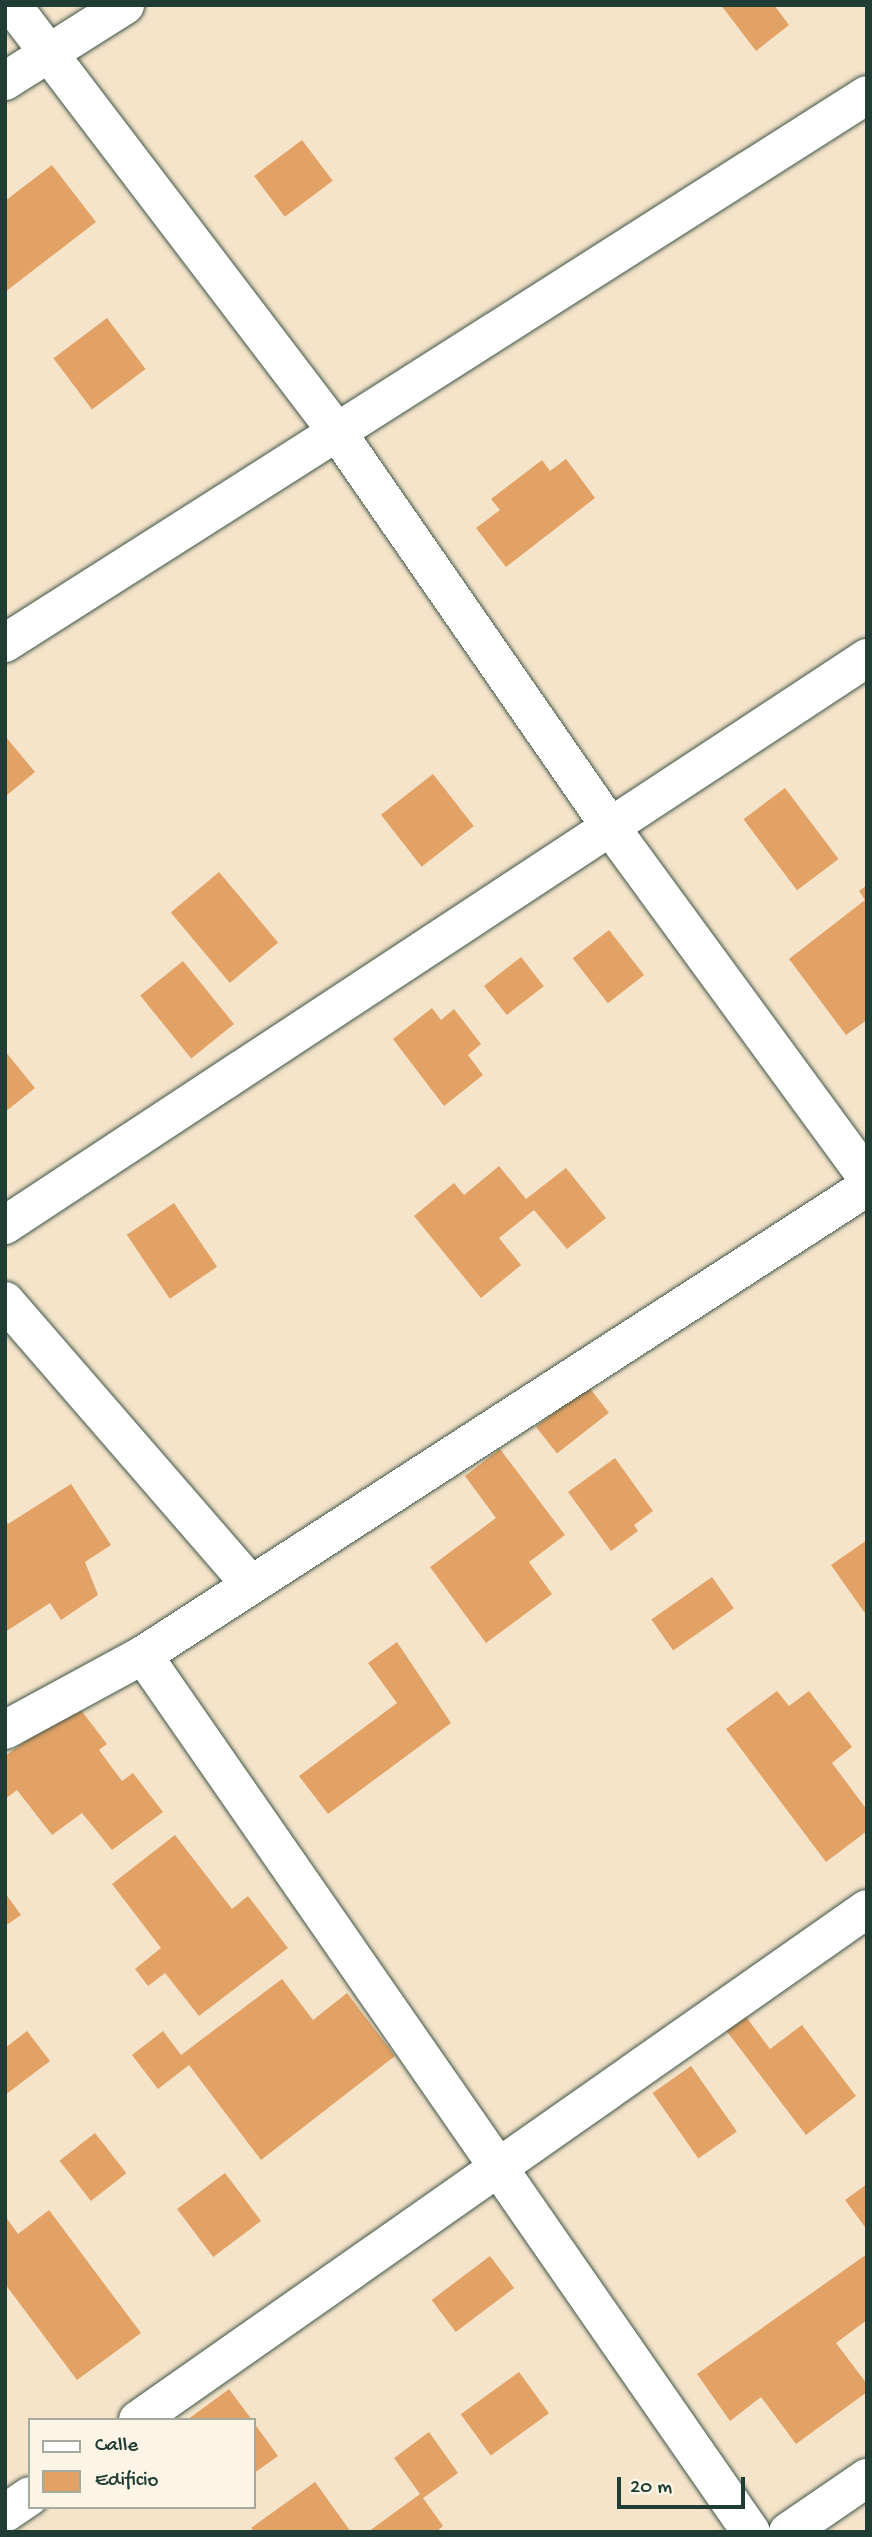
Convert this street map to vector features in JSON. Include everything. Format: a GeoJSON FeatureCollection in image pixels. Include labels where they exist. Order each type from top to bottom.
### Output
{"type":"FeatureCollection","features":[{"type":"Feature","properties":{"kind":"street"},"geometry":{"type":"LineString","coordinates":[[12,5],[337,432],[609,825],[867,1178]]}},
{"type":"Feature","properties":{"kind":"street"},"geometry":{"type":"LineString","coordinates":[[5,81],[125,5]]}},
{"type":"Feature","properties":{"kind":"street"},"geometry":{"type":"LineString","coordinates":[[5,643],[867,95]]}},
{"type":"Feature","properties":{"kind":"street"},"geometry":{"type":"LineString","coordinates":[[5,1225],[867,657]]}},
{"type":"Feature","properties":{"kind":"street"},"geometry":{"type":"LineString","coordinates":[[5,1730],[143,1655],[249,1583],[867,1187]]}},
{"type":"Feature","properties":{"kind":"street"},"geometry":{"type":"LineString","coordinates":[[5,1301],[249,1583]]}},
{"type":"Feature","properties":{"kind":"street"},"geometry":{"type":"LineString","coordinates":[[143,1655],[751,2532]]}},
{"type":"Feature","properties":{"kind":"street"},"geometry":{"type":"LineString","coordinates":[[141,2418],[867,1909]]}},
{"type":"Feature","properties":{"kind":"street"},"geometry":{"type":"LineString","coordinates":[[788,2532],[867,2478]]}},
{"type":"Feature","properties":{"kind":"street"},"geometry":{"type":"LineString","coordinates":[[5,2513],[28,2497]]}},
{"type":"Feature","properties":{"kind":"building"},"geometry":{"type":"Polygon","coordinates":[[[721,5],[774,5],[789,25],[756,51],[721,5]]]}},
{"type":"Feature","properties":{"kind":"building"},"geometry":{"type":"Polygon","coordinates":[[[302,140],[333,181],[285,217],[254,176],[302,140]]]}},
{"type":"Feature","properties":{"kind":"building"},"geometry":{"type":"Polygon","coordinates":[[[52,165],[96,222],[5,292],[5,201],[52,165]]]}},
{"type":"Feature","properties":{"kind":"building"},"geometry":{"type":"Polygon","coordinates":[[[107,318],[146,369],[92,409],[53,358],[107,318]]]}},
{"type":"Feature","properties":{"kind":"building"},"geometry":{"type":"Polygon","coordinates":[[[566,459],[595,498],[506,567],[476,528],[500,510],[491,499],[542,460],[550,471],[566,459]]]}},
{"type":"Feature","properties":{"kind":"building"},"geometry":{"type":"Polygon","coordinates":[[[5,736],[35,772],[7,795],[5,793],[5,736]]]}},
{"type":"Feature","properties":{"kind":"building"},"geometry":{"type":"Polygon","coordinates":[[[433,774],[474,826],[422,867],[381,815],[433,774]]]}},
{"type":"Feature","properties":{"kind":"building"},"geometry":{"type":"Polygon","coordinates":[[[785,788],[839,859],[797,890],[743,819],[785,788]]]}},
{"type":"Feature","properties":{"kind":"building"},"geometry":{"type":"Polygon","coordinates":[[[219,872],[278,942],[230,983],[171,912],[219,872]]]}},
{"type":"Feature","properties":{"kind":"building"},"geometry":{"type":"Polygon","coordinates":[[[867,885],[867,1020],[846,1035],[789,959],[865,900],[859,891],[867,885]]]}},
{"type":"Feature","properties":{"kind":"building"},"geometry":{"type":"Polygon","coordinates":[[[609,930],[644,975],[608,1003],[573,958],[609,930]]]}},
{"type":"Feature","properties":{"kind":"building"},"geometry":{"type":"Polygon","coordinates":[[[521,957],[544,986],[507,1015],[484,986],[521,957]]]}},
{"type":"Feature","properties":{"kind":"building"},"geometry":{"type":"Polygon","coordinates":[[[183,961],[234,1024],[191,1059],[140,996],[183,961]]]}},
{"type":"Feature","properties":{"kind":"building"},"geometry":{"type":"Polygon","coordinates":[[[432,1008],[441,1020],[454,1009],[481,1044],[468,1055],[483,1075],[444,1106],[393,1039],[432,1008]]]}},
{"type":"Feature","properties":{"kind":"building"},"geometry":{"type":"Polygon","coordinates":[[[5,1051],[35,1088],[5,1112],[5,1051]]]}},
{"type":"Feature","properties":{"kind":"building"},"geometry":{"type":"Polygon","coordinates":[[[499,1166],[526,1199],[566,1168],[606,1218],[567,1249],[534,1210],[499,1238],[521,1265],[481,1298],[414,1216],[454,1183],[464,1195],[499,1166]]]}},
{"type":"Feature","properties":{"kind":"building"},"geometry":{"type":"Polygon","coordinates":[[[174,1203],[217,1267],[170,1299],[127,1235],[174,1203]]]}},
{"type":"Feature","properties":{"kind":"building"},"geometry":{"type":"Polygon","coordinates":[[[588,1386],[609,1413],[557,1453],[536,1427],[588,1386]]]}},
{"type":"Feature","properties":{"kind":"building"},"geometry":{"type":"Polygon","coordinates":[[[500,1449],[565,1535],[529,1562],[552,1594],[486,1643],[430,1567],[496,1518],[465,1476],[500,1449]]]}},
{"type":"Feature","properties":{"kind":"building"},"geometry":{"type":"Polygon","coordinates":[[[615,1458],[653,1511],[634,1525],[638,1531],[611,1551],[568,1492],[615,1458]]]}},
{"type":"Feature","properties":{"kind":"building"},"geometry":{"type":"Polygon","coordinates":[[[71,1484],[111,1545],[85,1562],[98,1595],[61,1620],[50,1603],[5,1632],[5,1520],[8,1524],[71,1484]]]}},
{"type":"Feature","properties":{"kind":"building"},"geometry":{"type":"Polygon","coordinates":[[[867,1540],[867,1616],[831,1565],[867,1540]]]}},
{"type":"Feature","properties":{"kind":"building"},"geometry":{"type":"Polygon","coordinates":[[[712,1577],[734,1608],[673,1651],[651,1619],[712,1577]]]}},
{"type":"Feature","properties":{"kind":"building"},"geometry":{"type":"Polygon","coordinates":[[[397,1642],[451,1723],[328,1814],[299,1776],[397,1703],[368,1663],[397,1642]]]}},
{"type":"Feature","properties":{"kind":"building"},"geometry":{"type":"Polygon","coordinates":[[[777,1691],[789,1706],[809,1691],[852,1747],[832,1763],[867,1810],[867,1831],[826,1862],[726,1729],[777,1691]]]}},
{"type":"Feature","properties":{"kind":"building"},"geometry":{"type":"Polygon","coordinates":[[[77,1705],[107,1744],[99,1750],[122,1781],[133,1773],[163,1812],[112,1850],[82,1813],[52,1835],[17,1790],[5,1799],[5,1756],[77,1705]]]}},
{"type":"Feature","properties":{"kind":"building"},"geometry":{"type":"Polygon","coordinates":[[[175,1835],[232,1909],[248,1896],[288,1948],[199,2016],[165,1973],[148,1986],[135,1969],[161,1948],[112,1884],[175,1835]]]}},
{"type":"Feature","properties":{"kind":"building"},"geometry":{"type":"Polygon","coordinates":[[[5,1893],[21,1915],[5,1926],[5,1893]]]}},
{"type":"Feature","properties":{"kind":"building"},"geometry":{"type":"Polygon","coordinates":[[[282,1979],[313,2020],[347,1993],[395,2056],[261,2160],[189,2065],[158,2089],[132,2055],[163,2031],[181,2055],[282,1979]]]}},
{"type":"Feature","properties":{"kind":"building"},"geometry":{"type":"Polygon","coordinates":[[[744,2014],[770,2049],[802,2025],[856,2096],[806,2135],[725,2029],[744,2014]]]}},
{"type":"Feature","properties":{"kind":"building"},"geometry":{"type":"Polygon","coordinates":[[[27,2031],[50,2061],[5,2095],[5,2048],[27,2031]]]}},
{"type":"Feature","properties":{"kind":"building"},"geometry":{"type":"Polygon","coordinates":[[[691,2066],[737,2132],[698,2158],[652,2093],[691,2066]]]}},
{"type":"Feature","properties":{"kind":"building"},"geometry":{"type":"Polygon","coordinates":[[[95,2133],[126,2173],[91,2201],[60,2161],[95,2133]]]}},
{"type":"Feature","properties":{"kind":"building"},"geometry":{"type":"Polygon","coordinates":[[[225,2173],[261,2221],[213,2257],[177,2209],[225,2173]]]}},
{"type":"Feature","properties":{"kind":"building"},"geometry":{"type":"Polygon","coordinates":[[[867,2184],[867,2226],[865,2227],[845,2200],[867,2184]]]}},
{"type":"Feature","properties":{"kind":"building"},"geometry":{"type":"Polygon","coordinates":[[[49,2210],[141,2333],[77,2380],[5,2284],[5,2216],[18,2234],[49,2210]]]}},
{"type":"Feature","properties":{"kind":"building"},"geometry":{"type":"Polygon","coordinates":[[[867,2254],[867,2320],[836,2343],[867,2384],[867,2392],[796,2444],[761,2397],[730,2421],[697,2374],[867,2254]]]}},
{"type":"Feature","properties":{"kind":"building"},"geometry":{"type":"Polygon","coordinates":[[[490,2256],[514,2288],[456,2332],[432,2300],[490,2256]]]}},
{"type":"Feature","properties":{"kind":"building"},"geometry":{"type":"Polygon","coordinates":[[[519,2372],[549,2413],[491,2456],[461,2414],[519,2372]]]}},
{"type":"Feature","properties":{"kind":"building"},"geometry":{"type":"Polygon","coordinates":[[[229,2389],[251,2418],[190,2418],[229,2389]]]}},
{"type":"Feature","properties":{"kind":"building"},"geometry":{"type":"Polygon","coordinates":[[[256,2426],[278,2456],[256,2472],[256,2426]]]}},
{"type":"Feature","properties":{"kind":"building"},"geometry":{"type":"Polygon","coordinates":[[[429,2432],[458,2473],[423,2498],[443,2526],[436,2532],[368,2532],[420,2494],[394,2458],[429,2432]]]}},
{"type":"Feature","properties":{"kind":"building"},"geometry":{"type":"Polygon","coordinates":[[[315,2482],[351,2532],[255,2532],[251,2528],[315,2482]]]}}]}
